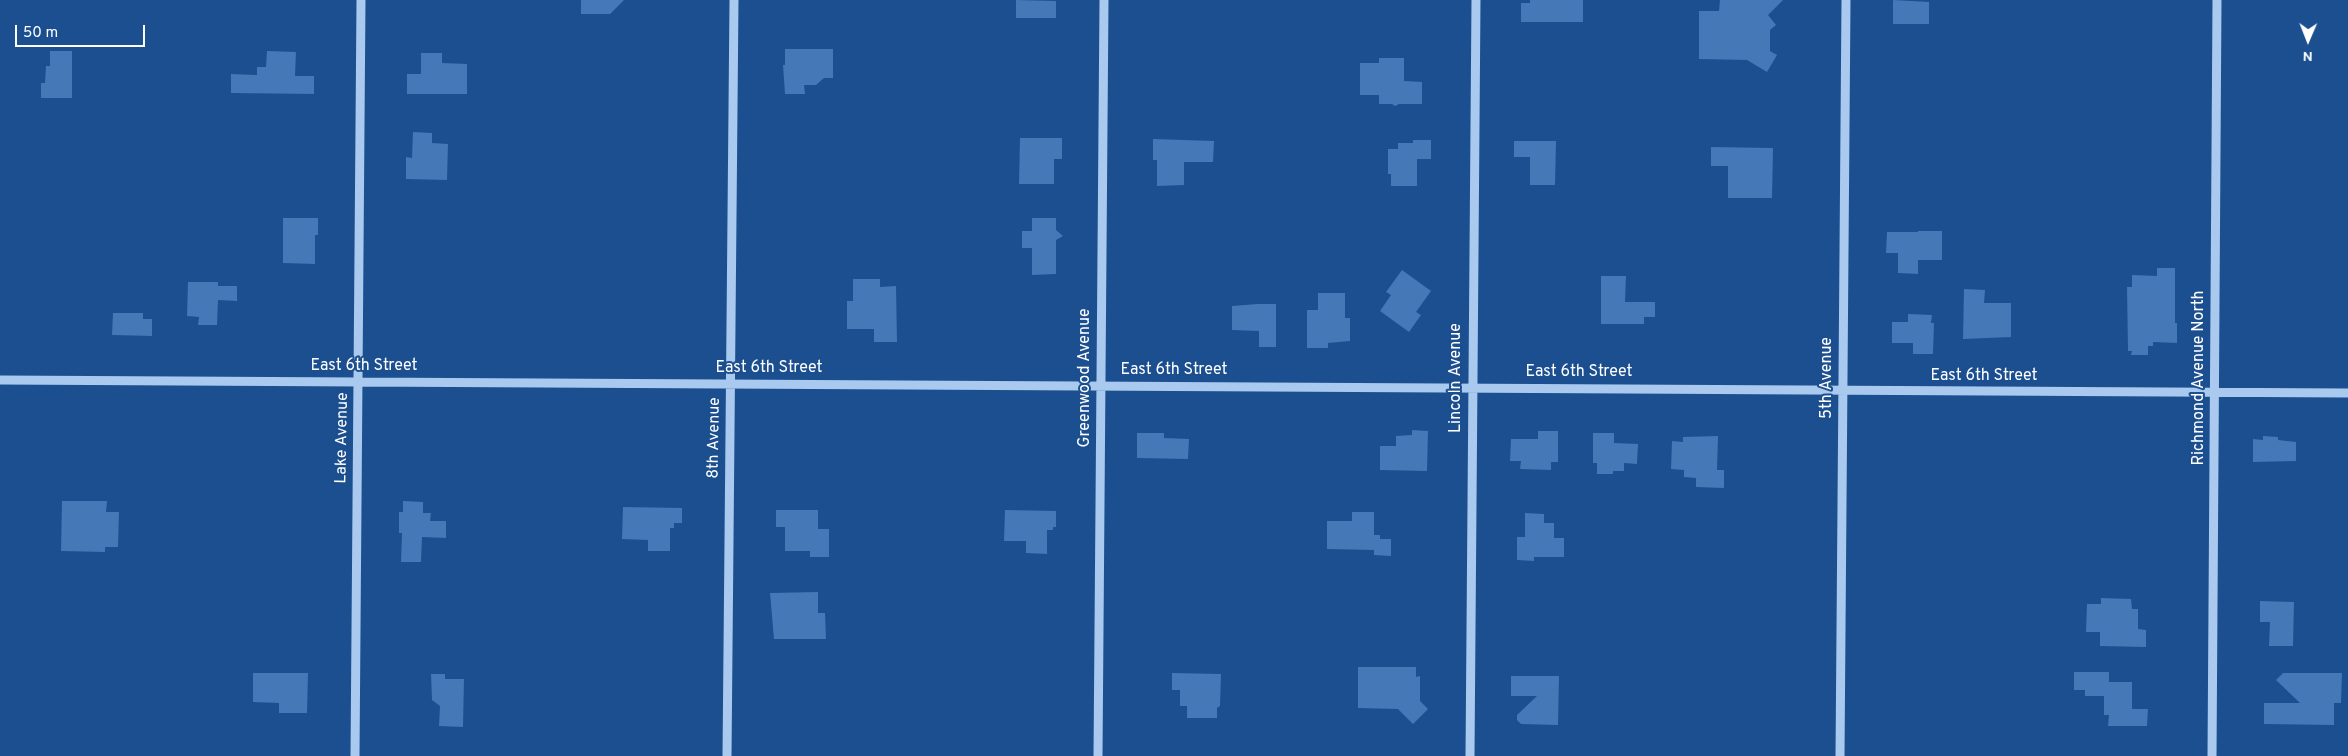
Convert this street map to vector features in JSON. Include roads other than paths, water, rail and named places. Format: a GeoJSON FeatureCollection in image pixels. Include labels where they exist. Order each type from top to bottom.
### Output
{"type":"FeatureCollection","features":[{"type":"Feature","properties":{"kind":"street","name":"Lake Avenue"},"geometry":{"type":"LineString","coordinates":[[355,756],[361,0]]}},
{"type":"Feature","properties":{"kind":"street","name":"8th Avenue"},"geometry":{"type":"LineString","coordinates":[[727,756],[734,0]]}},
{"type":"Feature","properties":{"kind":"street","name":"Greenwood Avenue"},"geometry":{"type":"LineString","coordinates":[[1098,756],[1104,0]]}},
{"type":"Feature","properties":{"kind":"street","name":"Lincoln Avenue"},"geometry":{"type":"LineString","coordinates":[[1470,756],[1476,0]]}},
{"type":"Feature","properties":{"kind":"street","name":"5th Avenue"},"geometry":{"type":"LineString","coordinates":[[1840,756],[1846,0]]}},
{"type":"Feature","properties":{"kind":"street","name":"Richmond Avenue North"},"geometry":{"type":"LineString","coordinates":[[2212,756],[2217,0]]}},
{"type":"Feature","properties":{"kind":"street","name":"East 6th Street"},"geometry":{"type":"LineString","coordinates":[[0,380],[1843,390],[2215,394],[2348,393]]}}]}
